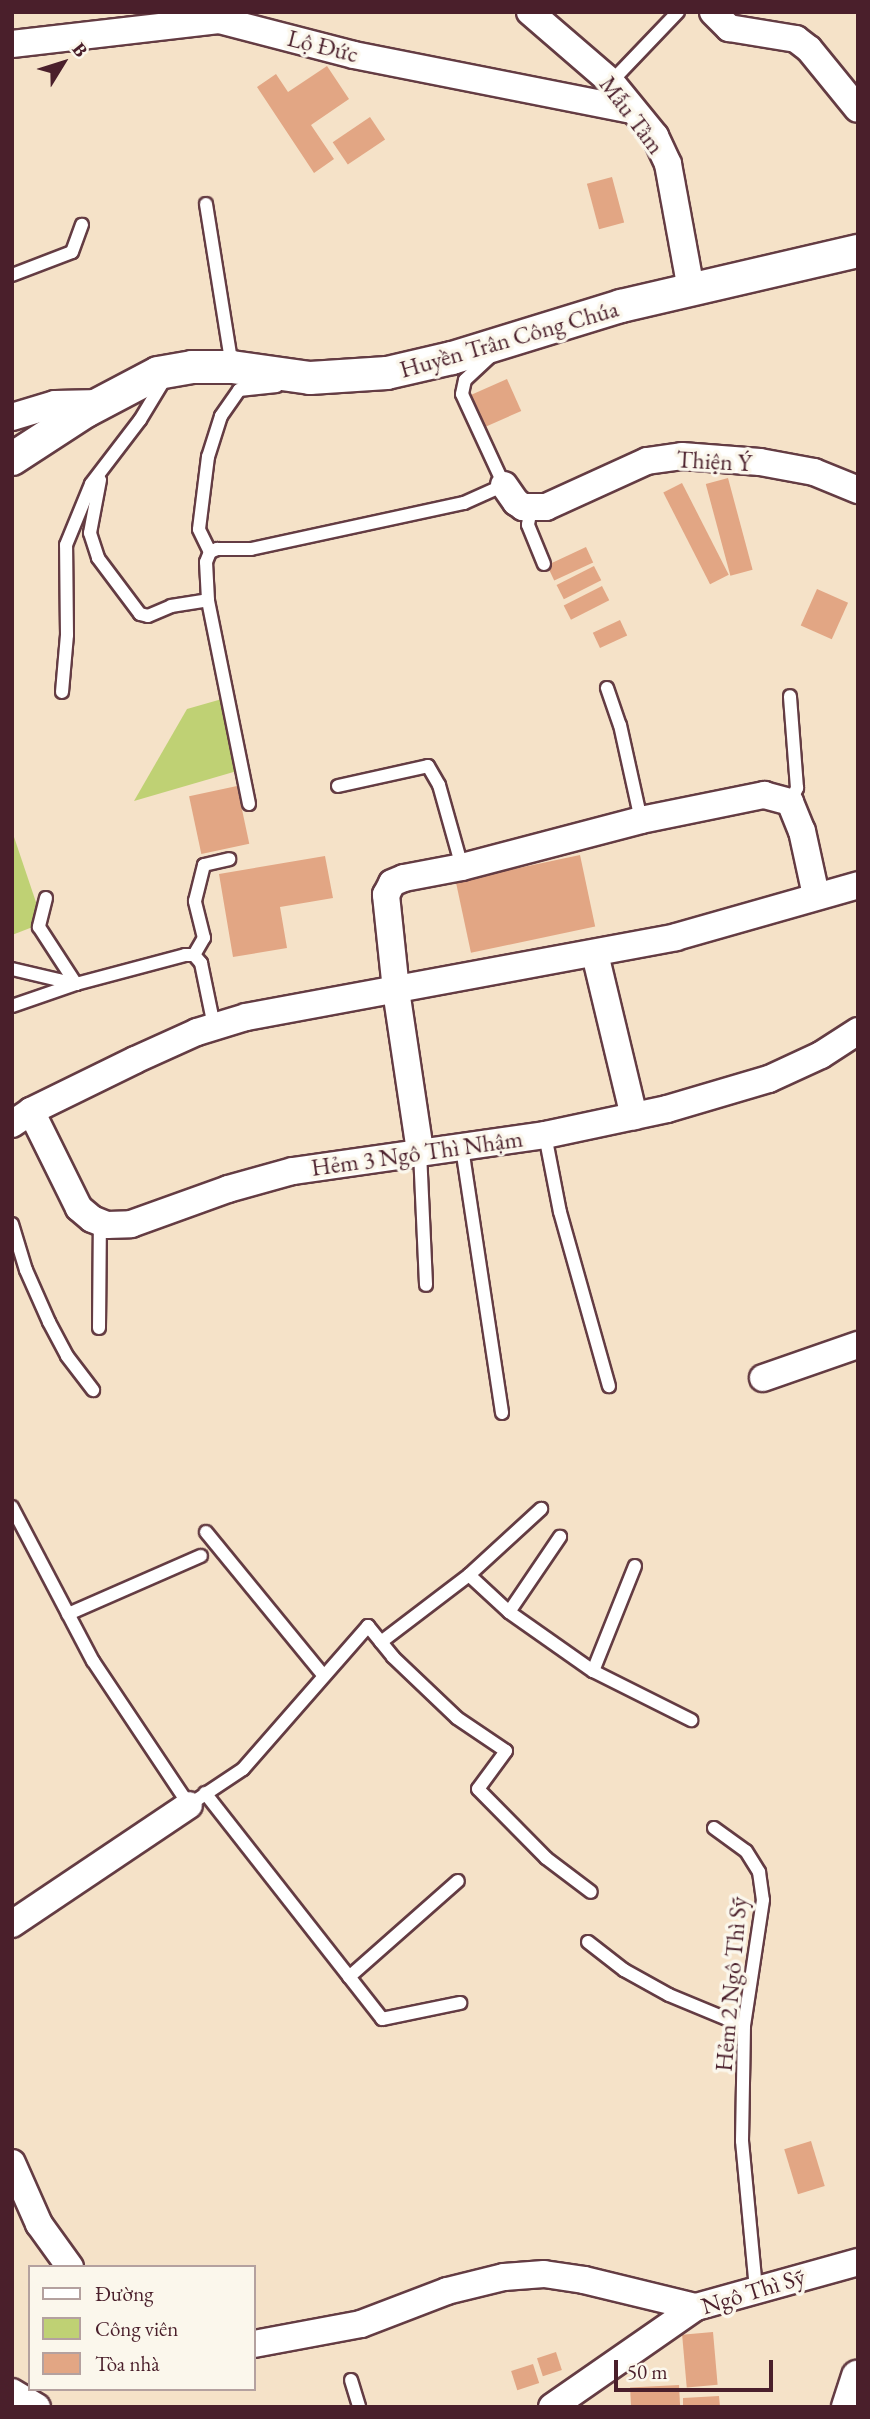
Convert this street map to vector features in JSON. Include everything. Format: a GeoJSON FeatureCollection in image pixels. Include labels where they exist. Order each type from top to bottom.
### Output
{"type":"FeatureCollection","features":[{"type":"Feature","properties":{"kind":"street","name":"Mẫu Tâm"},"geometry":{"type":"LineString","coordinates":[[530,12],[611,82],[655,136],[668,164],[691,289]]}},
{"type":"Feature","properties":{"kind":"street"},"geometry":{"type":"LineString","coordinates":[[713,12],[729,27],[796,39],[809,49],[858,109]]}},
{"type":"Feature","properties":{"kind":"street","name":"Lộ Đức"},"geometry":{"type":"LineString","coordinates":[[12,44],[219,16],[354,55],[632,110]]}},
{"type":"Feature","properties":{"kind":"street","name":"Huyền Trân Công Chúa"},"geometry":{"type":"LineString","coordinates":[[12,460],[101,403],[158,373],[232,367],[310,378],[387,373],[691,289],[858,251]]}},
{"type":"Feature","properties":{"kind":"street"},"geometry":{"type":"LineString","coordinates":[[12,418],[55,404],[101,403]]}},
{"type":"Feature","properties":{"kind":"street","name":"Thiện Ý"},"geometry":{"type":"LineString","coordinates":[[531,509],[546,507],[648,461],[682,456],[760,462],[814,472],[857,485]]}},
{"type":"Feature","properties":{"kind":"street"},"geometry":{"type":"LineString","coordinates":[[504,485],[516,502],[531,509]]}},
{"type":"Feature","properties":{"kind":"street"},"geometry":{"type":"LineString","coordinates":[[419,1151],[396,990],[386,895],[392,883],[640,820],[764,795],[790,802],[802,831],[816,895]]}},
{"type":"Feature","properties":{"kind":"street"},"geometry":{"type":"LineString","coordinates":[[100,1222],[79,1208],[22,1118],[214,1026],[279,1009],[396,990],[676,937],[858,885]]}},
{"type":"Feature","properties":{"kind":"street"},"geometry":{"type":"LineString","coordinates":[[594,954],[634,1116]]}},
{"type":"Feature","properties":{"kind":"street","name":"Hẻm 3 Ngô Thì Nhậm"},"geometry":{"type":"LineString","coordinates":[[100,1222],[131,1224],[228,1189],[293,1171],[545,1135],[634,1116],[769,1079],[821,1055],[858,1031]]}},
{"type":"Feature","properties":{"kind":"street"},"geometry":{"type":"LineString","coordinates":[[763,1378],[858,1345]]}},
{"type":"Feature","properties":{"kind":"street"},"geometry":{"type":"LineString","coordinates":[[12,1924],[197,1799]]}},
{"type":"Feature","properties":{"kind":"street"},"geometry":{"type":"LineString","coordinates":[[12,2163],[39,2224],[69,2265]]}},
{"type":"Feature","properties":{"kind":"street","name":"Ngô Thì Sỹ"},"geometry":{"type":"LineString","coordinates":[[552,2407],[696,2307],[858,2262]]}},
{"type":"Feature","properties":{"kind":"street"},"geometry":{"type":"LineString","coordinates":[[256,2344],[361,2324],[447,2291],[504,2277],[531,2275],[584,2280],[696,2307]]}},
{"type":"Feature","properties":{"kind":"street"},"geometry":{"type":"LineString","coordinates":[[848,2407],[858,2377]]}},
{"type":"Feature","properties":{"kind":"street"},"geometry":{"type":"LineString","coordinates":[[12,2392],[37,2407]]}},
{"type":"Feature","properties":{"kind":"lane"},"geometry":{"type":"LineString","coordinates":[[611,82],[678,12]]}},
{"type":"Feature","properties":{"kind":"lane"},"geometry":{"type":"LineString","coordinates":[[206,204],[232,367]]}},
{"type":"Feature","properties":{"kind":"lane"},"geometry":{"type":"LineString","coordinates":[[12,275],[72,252],[82,225]]}},
{"type":"Feature","properties":{"kind":"lane"},"geometry":{"type":"LineString","coordinates":[[249,804],[208,600],[206,562],[210,552],[217,549],[251,549],[464,503],[504,485],[462,394],[465,380],[507,341]]}},
{"type":"Feature","properties":{"kind":"lane"},"geometry":{"type":"LineString","coordinates":[[62,692],[67,635],[66,545],[79,508],[103,466],[140,420],[170,371]]}},
{"type":"Feature","properties":{"kind":"lane"},"geometry":{"type":"LineString","coordinates":[[210,552],[199,529],[208,457],[221,416],[239,390],[298,386],[310,378]]}},
{"type":"Feature","properties":{"kind":"lane"},"geometry":{"type":"LineString","coordinates":[[103,466],[90,533],[98,558],[120,589],[140,614],[148,616],[171,606],[208,600]]}},
{"type":"Feature","properties":{"kind":"lane"},"geometry":{"type":"LineString","coordinates":[[531,509],[528,525],[544,564]]}},
{"type":"Feature","properties":{"kind":"lane"},"geometry":{"type":"LineString","coordinates":[[607,688],[620,724],[640,820]]}},
{"type":"Feature","properties":{"kind":"lane"},"geometry":{"type":"LineString","coordinates":[[790,696],[797,788],[790,802]]}},
{"type":"Feature","properties":{"kind":"lane"},"geometry":{"type":"LineString","coordinates":[[338,786],[428,766],[439,785],[462,867]]}},
{"type":"Feature","properties":{"kind":"lane"},"geometry":{"type":"LineString","coordinates":[[194,955],[204,938],[195,901],[204,865],[229,859]]}},
{"type":"Feature","properties":{"kind":"lane"},"geometry":{"type":"LineString","coordinates":[[46,898],[39,927],[76,984]]}},
{"type":"Feature","properties":{"kind":"lane"},"geometry":{"type":"LineString","coordinates":[[12,1006],[76,984],[185,955],[194,955],[201,963],[214,1026]]}},
{"type":"Feature","properties":{"kind":"lane"},"geometry":{"type":"LineString","coordinates":[[12,969],[76,984]]}},
{"type":"Feature","properties":{"kind":"lane"},"geometry":{"type":"LineString","coordinates":[[545,1135],[560,1212],[609,1386]]}},
{"type":"Feature","properties":{"kind":"lane"},"geometry":{"type":"LineString","coordinates":[[461,1148],[502,1413]]}},
{"type":"Feature","properties":{"kind":"lane"},"geometry":{"type":"LineString","coordinates":[[419,1151],[426,1285]]}},
{"type":"Feature","properties":{"kind":"lane"},"geometry":{"type":"LineString","coordinates":[[99,1328],[100,1222]]}},
{"type":"Feature","properties":{"kind":"lane"},"geometry":{"type":"LineString","coordinates":[[12,1224],[26,1270],[49,1322],[67,1356],[93,1390]]}},
{"type":"Feature","properties":{"kind":"lane"},"geometry":{"type":"LineString","coordinates":[[12,1507],[93,1661],[197,1799],[382,2019],[460,2003]]}},
{"type":"Feature","properties":{"kind":"lane"},"geometry":{"type":"LineString","coordinates":[[381,1642],[469,1575],[541,1509]]}},
{"type":"Feature","properties":{"kind":"lane"},"geometry":{"type":"LineString","coordinates":[[206,1532],[252,1592],[323,1675]]}},
{"type":"Feature","properties":{"kind":"lane"},"geometry":{"type":"LineString","coordinates":[[509,1612],[560,1538]]}},
{"type":"Feature","properties":{"kind":"lane"},"geometry":{"type":"LineString","coordinates":[[68,1615],[201,1556]]}},
{"type":"Feature","properties":{"kind":"lane"},"geometry":{"type":"LineString","coordinates":[[593,1671],[635,1566]]}},
{"type":"Feature","properties":{"kind":"lane"},"geometry":{"type":"LineString","coordinates":[[469,1575],[509,1612],[593,1671],[691,1720]]}},
{"type":"Feature","properties":{"kind":"lane"},"geometry":{"type":"LineString","coordinates":[[197,1799],[243,1769],[368,1626],[457,1718],[506,1751],[478,1789],[546,1858],[590,1892]]}},
{"type":"Feature","properties":{"kind":"lane","name":"Hẻm 2 Ngô Thì Sỹ"},"geometry":{"type":"LineString","coordinates":[[714,1828],[746,1851],[759,1872],[763,1900],[744,2026],[742,2141],[756,2289]]}},
{"type":"Feature","properties":{"kind":"lane"},"geometry":{"type":"LineString","coordinates":[[349,1977],[458,1881]]}},
{"type":"Feature","properties":{"kind":"lane"},"geometry":{"type":"LineString","coordinates":[[588,1942],[624,1970],[658,1989],[744,2026]]}},
{"type":"Feature","properties":{"kind":"lane"},"geometry":{"type":"LineString","coordinates":[[351,2380],[359,2407]]}},
{"type":"Feature","properties":{"kind":"green space"},"geometry":{"type":"Polygon","coordinates":[[[222,699],[237,771],[134,801],[187,709],[222,699]]]}},
{"type":"Feature","properties":{"kind":"green space"},"geometry":{"type":"Polygon","coordinates":[[[12,831],[43,923],[12,935],[12,831]]]}},
{"type":"Feature","properties":{"kind":"building"},"geometry":{"type":"Polygon","coordinates":[[[327,66],[349,99],[311,125],[334,159],[314,173],[257,87],[276,74],[288,92],[327,66]]]}},
{"type":"Feature","properties":{"kind":"building"},"geometry":{"type":"Polygon","coordinates":[[[370,117],[385,139],[348,165],[333,142],[370,117]]]}},
{"type":"Feature","properties":{"kind":"building"},"geometry":{"type":"Polygon","coordinates":[[[612,177],[624,222],[599,229],[587,184],[612,177]]]}},
{"type":"Feature","properties":{"kind":"building"},"geometry":{"type":"Polygon","coordinates":[[[507,379],[521,411],[486,427],[471,395],[507,379]]]}},
{"type":"Feature","properties":{"kind":"building"},"geometry":{"type":"Polygon","coordinates":[[[728,478],[753,570],[730,576],[706,484],[728,478]]]}},
{"type":"Feature","properties":{"kind":"building"},"geometry":{"type":"Polygon","coordinates":[[[682,483],[729,575],[710,584],[663,493],[682,483]]]}},
{"type":"Feature","properties":{"kind":"building"},"geometry":{"type":"Polygon","coordinates":[[[586,547],[593,562],[554,581],[547,565],[586,547]]]}},
{"type":"Feature","properties":{"kind":"building"},"geometry":{"type":"Polygon","coordinates":[[[594,566],[601,580],[564,599],[557,585],[594,566]]]}},
{"type":"Feature","properties":{"kind":"building"},"geometry":{"type":"Polygon","coordinates":[[[602,586],[609,600],[571,620],[564,606],[602,586]]]}},
{"type":"Feature","properties":{"kind":"building"},"geometry":{"type":"Polygon","coordinates":[[[817,589],[848,603],[832,639],[801,626],[817,589]]]}},
{"type":"Feature","properties":{"kind":"building"},"geometry":{"type":"Polygon","coordinates":[[[620,620],[627,635],[600,648],[593,633],[620,620]]]}},
{"type":"Feature","properties":{"kind":"building"},"geometry":{"type":"Polygon","coordinates":[[[237,786],[249,844],[201,854],[189,796],[237,786]]]}},
{"type":"Feature","properties":{"kind":"building"},"geometry":{"type":"Polygon","coordinates":[[[580,855],[595,926],[471,953],[456,881],[580,855]]]}},
{"type":"Feature","properties":{"kind":"building"},"geometry":{"type":"Polygon","coordinates":[[[325,856],[333,898],[280,907],[287,948],[233,957],[219,874],[325,856]]]}},
{"type":"Feature","properties":{"kind":"building"},"geometry":{"type":"Polygon","coordinates":[[[811,2141],[825,2186],[798,2194],[784,2149],[811,2141]]]}},
{"type":"Feature","properties":{"kind":"building"},"geometry":{"type":"Polygon","coordinates":[[[713,2332],[718,2385],[687,2388],[682,2335],[713,2332]]]}},
{"type":"Feature","properties":{"kind":"building"},"geometry":{"type":"Polygon","coordinates":[[[556,2352],[562,2370],[543,2376],[537,2358],[556,2352]]]}},
{"type":"Feature","properties":{"kind":"building"},"geometry":{"type":"Polygon","coordinates":[[[533,2364],[539,2383],[517,2390],[511,2371],[533,2364]]]}},
{"type":"Feature","properties":{"kind":"building"},"geometry":{"type":"Polygon","coordinates":[[[679,2385],[680,2407],[631,2407],[630,2388],[679,2385]]]}},
{"type":"Feature","properties":{"kind":"building"},"geometry":{"type":"Polygon","coordinates":[[[719,2396],[720,2407],[683,2407],[683,2398],[719,2396]]]}}]}
